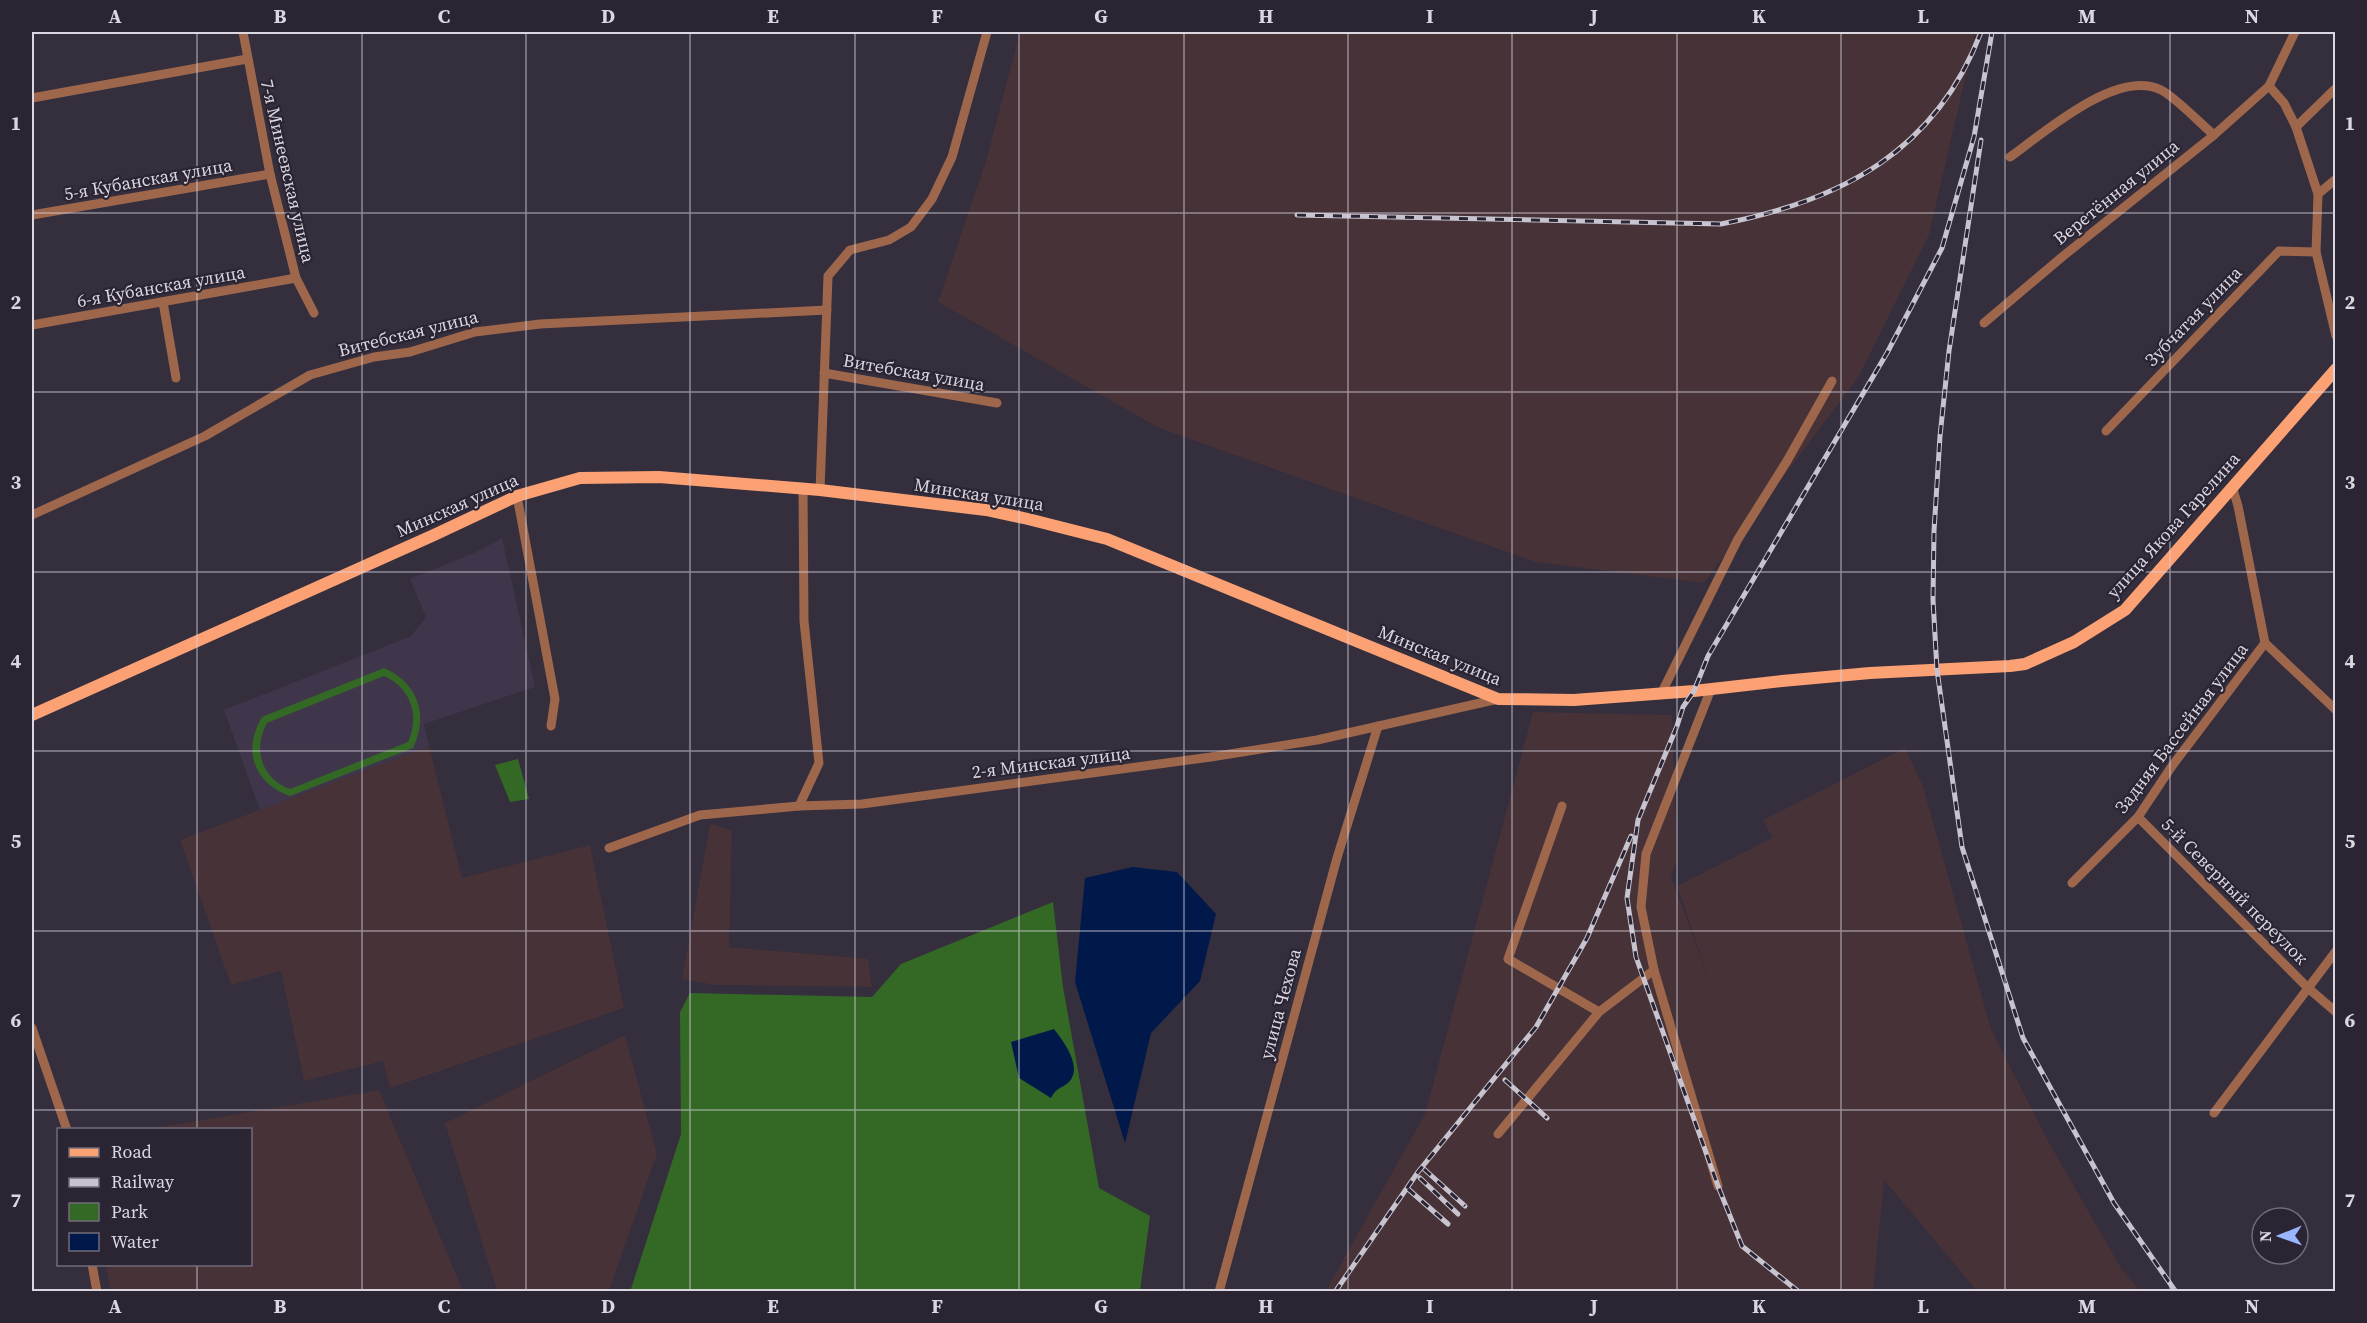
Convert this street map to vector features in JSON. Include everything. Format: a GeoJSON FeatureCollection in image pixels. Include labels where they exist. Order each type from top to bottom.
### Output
{"type":"FeatureCollection","features":[{"type":"Feature","properties":{"kind":"main road","name":"улица Якова Гарелина"},"geometry":{"type":"LineString","coordinates":[[1937,670],[2025,664],[2074,642],[2125,610],[2336,369]]}},
{"type":"Feature","properties":{"kind":"main road","name":"Минская улица"},"geometry":{"type":"LineString","coordinates":[[32,715],[517,496],[580,478],[659,477],[820,490],[986,510],[1107,539],[1498,699],[1557,701],[1937,670]]}},
{"type":"Feature","properties":{"kind":"street","name":"7-я Минеевская улица"},"geometry":{"type":"LineString","coordinates":[[243,32],[270,174],[296,278],[314,313]]}},
{"type":"Feature","properties":{"kind":"street"},"geometry":{"type":"LineString","coordinates":[[820,490],[828,276],[850,250],[889,240],[910,227],[932,199],[952,157],[987,32]]}},
{"type":"Feature","properties":{"kind":"street"},"geometry":{"type":"LineString","coordinates":[[2295,32],[2270,86],[2284,103],[2296,127],[2318,194],[2316,252],[2336,336]]}},
{"type":"Feature","properties":{"kind":"street"},"geometry":{"type":"LineString","coordinates":[[32,98],[247,59]]}},
{"type":"Feature","properties":{"kind":"street"},"geometry":{"type":"LineString","coordinates":[[2010,157],[2090,101],[2133,86],[2148,86],[2162,90],[2214,135]]}},
{"type":"Feature","properties":{"kind":"street","name":"Веретённая улица"},"geometry":{"type":"LineString","coordinates":[[1984,323],[2214,135],[2270,86]]}},
{"type":"Feature","properties":{"kind":"street"},"geometry":{"type":"LineString","coordinates":[[2296,127],[2336,88]]}},
{"type":"Feature","properties":{"kind":"street","name":"5-я Кубанская улица"},"geometry":{"type":"LineString","coordinates":[[32,215],[270,174]]}},
{"type":"Feature","properties":{"kind":"street"},"geometry":{"type":"LineString","coordinates":[[2318,194],[2336,179]]}},
{"type":"Feature","properties":{"kind":"street","name":"Зубчатая улица"},"geometry":{"type":"LineString","coordinates":[[2106,431],[2279,251],[2316,252]]}},
{"type":"Feature","properties":{"kind":"street","name":"6-я Кубанская улица"},"geometry":{"type":"LineString","coordinates":[[32,325],[296,278]]}},
{"type":"Feature","properties":{"kind":"street"},"geometry":{"type":"LineString","coordinates":[[163,302],[176,378]]}},
{"type":"Feature","properties":{"kind":"street","name":"Витебская улица"},"geometry":{"type":"LineString","coordinates":[[32,515],[204,436],[310,375],[374,357],[411,352],[475,332],[540,324],[827,310]]}},
{"type":"Feature","properties":{"kind":"street","name":"Витебская улица"},"geometry":{"type":"LineString","coordinates":[[824,373],[998,403]]}},
{"type":"Feature","properties":{"kind":"street"},"geometry":{"type":"LineString","coordinates":[[1661,694],[1738,539],[1787,461],[1832,381]]}},
{"type":"Feature","properties":{"kind":"street"},"geometry":{"type":"LineString","coordinates":[[2232,486],[2265,644],[2336,710]]}},
{"type":"Feature","properties":{"kind":"street"},"geometry":{"type":"LineString","coordinates":[[799,806],[819,763],[804,621],[802,489]]}},
{"type":"Feature","properties":{"kind":"street"},"geometry":{"type":"LineString","coordinates":[[517,496],[555,699],[551,726]]}},
{"type":"Feature","properties":{"kind":"street","name":"Задняя Бассейная улица"},"geometry":{"type":"LineString","coordinates":[[2072,883],[2138,817],[2172,766],[2265,644]]}},
{"type":"Feature","properties":{"kind":"street"},"geometry":{"type":"LineString","coordinates":[[1711,689],[1646,854],[1641,907],[1654,970],[1718,1186]]}},
{"type":"Feature","properties":{"kind":"street","name":"2-я Минская улица"},"geometry":{"type":"LineString","coordinates":[[609,848],[700,815],[799,806],[862,804],[1199,759],[1317,740],[1498,699]]}},
{"type":"Feature","properties":{"kind":"street","name":"улица Чехова"},"geometry":{"type":"LineString","coordinates":[[1219,1292],[1337,858],[1378,726]]}},
{"type":"Feature","properties":{"kind":"street"},"geometry":{"type":"LineString","coordinates":[[1562,806],[1508,959],[1599,1012]]}},
{"type":"Feature","properties":{"kind":"street","name":"5-й Северный переулок"},"geometry":{"type":"LineString","coordinates":[[2138,817],[2308,988],[2336,1012]]}},
{"type":"Feature","properties":{"kind":"street"},"geometry":{"type":"LineString","coordinates":[[2214,1113],[2336,951]]}},
{"type":"Feature","properties":{"kind":"street"},"geometry":{"type":"LineString","coordinates":[[1498,1134],[1599,1012],[1654,970]]}},
{"type":"Feature","properties":{"kind":"street"},"geometry":{"type":"LineString","coordinates":[[32,1028],[66,1128]]}},
{"type":"Feature","properties":{"kind":"street"},"geometry":{"type":"LineString","coordinates":[[92,1266],[97,1292]]}},
{"type":"Feature","properties":{"kind":"shaded area"},"geometry":{"type":"Polygon","coordinates":[[[1020,32],[1976,32],[1929,235],[1859,376],[1704,583],[1535,562],[1159,428],[938,302],[986,161],[1020,32]]]}},
{"type":"Feature","properties":{"kind":"shaded area"},"geometry":{"type":"Polygon","coordinates":[[[502,538],[535,687],[424,724],[429,746],[260,810],[224,710],[411,636],[426,617],[410,579],[476,552],[502,538]]]}},
{"type":"Feature","properties":{"kind":"shaded area"},"geometry":{"type":"Polygon","coordinates":[[[1533,712],[1672,715],[1677,860],[1671,876],[1711,985],[1677,886],[1772,838],[1763,820],[1905,748],[1923,786],[1991,1029],[2048,1141],[2121,1268],[2140,1291],[1977,1291],[1884,1180],[1873,1291],[1325,1292],[1425,1114],[1533,712]]]}},
{"type":"Feature","properties":{"kind":"shaded area"},"geometry":{"type":"Polygon","coordinates":[[[429,746],[462,878],[590,845],[624,1008],[390,1088],[383,1061],[304,1081],[281,971],[231,985],[180,840],[429,746]]]}},
{"type":"Feature","properties":{"kind":"shaded area"},"geometry":{"type":"Polygon","coordinates":[[[710,824],[732,830],[729,947],[868,959],[872,987],[715,985],[682,979],[710,824]]]}},
{"type":"Feature","properties":{"kind":"shaded area"},"geometry":{"type":"Polygon","coordinates":[[[625,1035],[657,1154],[609,1291],[497,1291],[445,1123],[625,1035]]]}},
{"type":"Feature","properties":{"kind":"shaded area"},"geometry":{"type":"Polygon","coordinates":[[[379,1090],[463,1291],[111,1291],[106,1266],[252,1266],[252,1128],[155,1128],[379,1090]]]}},
{"type":"Feature","properties":{"kind":"green space"},"geometry":{"type":"Polygon","coordinates":[[[384,668],[396,674],[412,691],[420,712],[420,724],[413,748],[290,796],[268,783],[255,764],[253,742],[262,717],[384,668]],[[384,676],[267,723],[260,743],[260,753],[266,771],[280,784],[290,789],[408,742],[413,722],[411,704],[407,695],[393,681],[384,676]]]}},
{"type":"Feature","properties":{"kind":"green space"},"geometry":{"type":"Polygon","coordinates":[[[518,759],[529,799],[510,802],[495,765],[518,759]]]}},
{"type":"Feature","properties":{"kind":"green space"},"geometry":{"type":"Polygon","coordinates":[[[1053,902],[1063,987],[1099,1188],[1150,1216],[1140,1291],[630,1292],[681,1134],[680,1012],[690,993],[872,997],[901,964],[1053,902]]]}},
{"type":"Feature","properties":{"kind":"water"},"geometry":{"type":"Polygon","coordinates":[[[1133,867],[1177,872],[1216,914],[1200,981],[1151,1033],[1125,1143],[1075,982],[1085,878],[1133,867]]]}},
{"type":"Feature","properties":{"kind":"water"},"geometry":{"type":"Polygon","coordinates":[[[1054,1029],[1070,1055],[1074,1069],[1069,1082],[1057,1090],[1051,1098],[1019,1078],[1011,1042],[1054,1029]]]}},
{"type":"Feature","properties":{"kind":"railway"},"geometry":{"type":"LineString","coordinates":[[1297,215],[1721,224],[1765,214],[1806,201],[1844,185],[1879,164],[1911,139],[1938,109],[1962,73],[1981,32]]}},
{"type":"Feature","properties":{"kind":"railway"},"geometry":{"type":"LineString","coordinates":[[1799,1292],[1742,1246],[1718,1186],[1636,957],[1627,898],[1638,820],[1683,707],[1694,691],[1708,656],[1887,353],[1942,248],[1974,137],[1992,32]]}},
{"type":"Feature","properties":{"kind":"railway"},"geometry":{"type":"LineString","coordinates":[[1981,140],[1949,351],[1940,436],[1934,531],[1933,600],[1937,670],[1962,847],[2023,1038],[2114,1203],[2176,1292]]}},
{"type":"Feature","properties":{"kind":"railway"},"geometry":{"type":"LineString","coordinates":[[1335,1292],[1418,1172],[1536,1027],[1587,938],[1631,836]]}},
{"type":"Feature","properties":{"kind":"railway"},"geometry":{"type":"LineString","coordinates":[[1505,1080],[1547,1118]]}},
{"type":"Feature","properties":{"kind":"railway"},"geometry":{"type":"LineString","coordinates":[[1424,1169],[1465,1206]]}},
{"type":"Feature","properties":{"kind":"railway"},"geometry":{"type":"LineString","coordinates":[[1420,1178],[1458,1214]]}},
{"type":"Feature","properties":{"kind":"railway"},"geometry":{"type":"LineString","coordinates":[[1408,1189],[1448,1224]]}}]}
